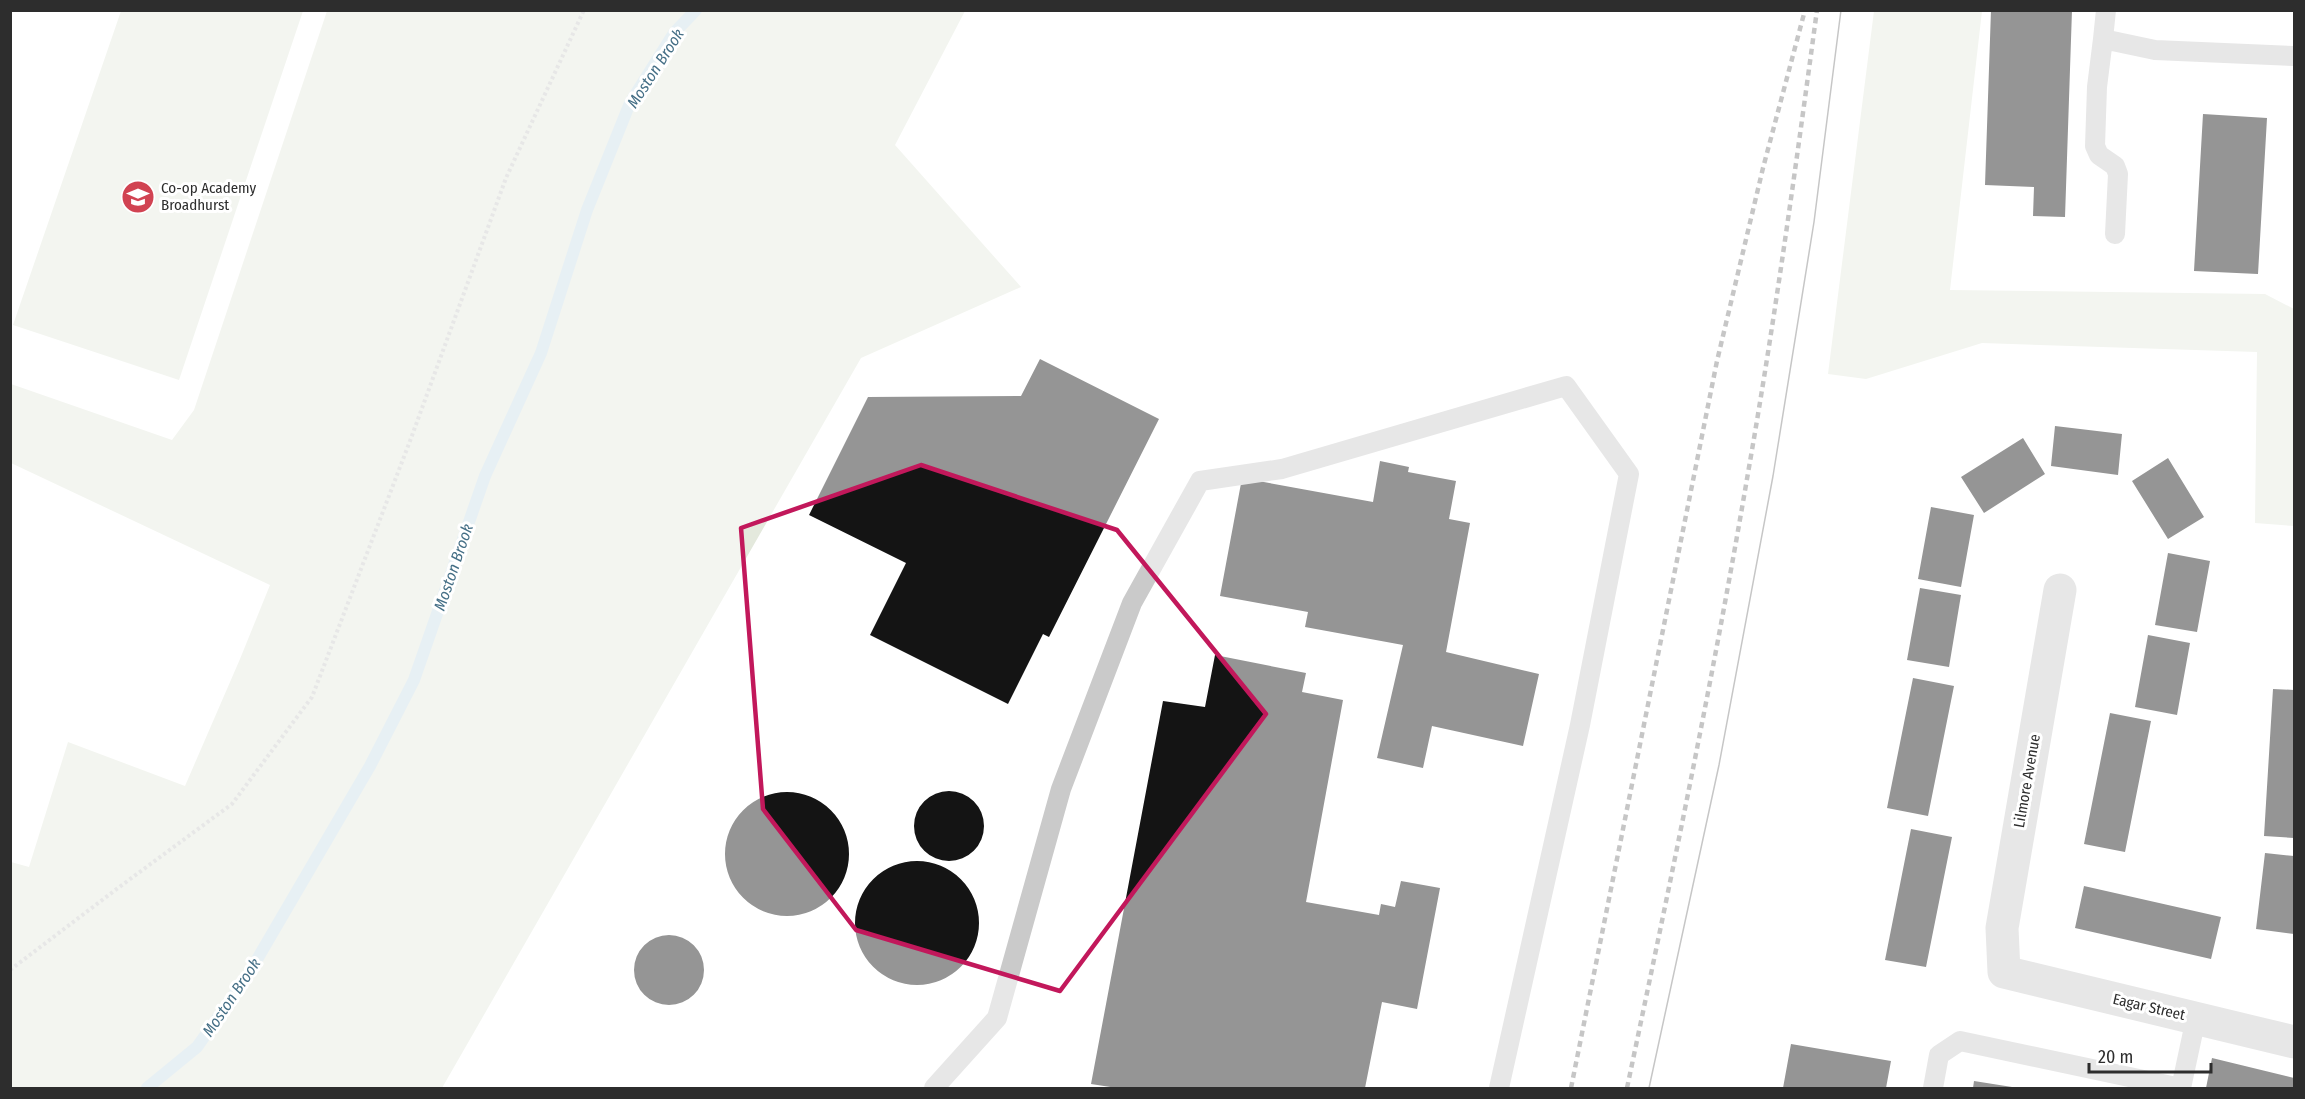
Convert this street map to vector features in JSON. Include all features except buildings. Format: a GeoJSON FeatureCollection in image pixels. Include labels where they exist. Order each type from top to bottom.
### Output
{"type":"FeatureCollection","features":[{"type":"Feature","properties":{"kind":"street","name":"Lilmore Avenue"},"geometry":{"type":"LineString","coordinates":[[2004,972],[2002,927],[2060,590]]}},
{"type":"Feature","properties":{"kind":"street","name":"Eagar Street"},"geometry":{"type":"LineString","coordinates":[[2004,972],[2295,1042]]}},
{"type":"Feature","properties":{"kind":"lane"},"geometry":{"type":"LineString","coordinates":[[2106,10],[2097,87],[2095,146],[2100,155],[2115,166],[2118,174],[2115,234]]}},
{"type":"Feature","properties":{"kind":"lane"},"geometry":{"type":"LineString","coordinates":[[2103,39],[2155,50],[2295,56]]}},
{"type":"Feature","properties":{"kind":"lane"},"geometry":{"type":"LineString","coordinates":[[934,1089],[997,1018],[1061,789],[1132,603],[1200,481],[1282,469],[1566,386],[1629,474],[1580,725],[1499,1089]]}},
{"type":"Feature","properties":{"kind":"lane"},"geometry":{"type":"LineString","coordinates":[[1933,1089],[1939,1055],[1960,1041],[2181,1088],[2196,1018]]}},
{"type":"Feature","properties":{"kind":"path"},"geometry":{"type":"LineString","coordinates":[[10,970],[232,804],[312,697],[410,441],[506,178],[584,10]]}},
{"type":"Feature","properties":{"kind":"highlighted area"},"geometry":{"type":"Polygon","coordinates":[[[921,465],[1117,530],[1266,714],[1060,991],[856,930],[763,809],[741,528],[921,465]]]}},
{"type":"Feature","properties":{"kind":"shaded area","name":"Co-op Academy Broadhurst"},"geometry":{"type":"Polygon","coordinates":[[[121,11],[303,11],[179,380],[13,325],[121,11]]]}},
{"type":"Feature","properties":{"kind":"shaded area"},"geometry":{"type":"Polygon","coordinates":[[[327,11],[965,11],[895,145],[1021,287],[861,358],[442,1088],[11,1088],[11,862],[29,867],[68,742],[185,786],[270,585],[11,463],[11,384],[172,440],[194,410],[327,11]]]}},
{"type":"Feature","properties":{"kind":"shaded area"},"geometry":{"type":"Polygon","coordinates":[[[1874,11],[1982,11],[1950,290],[2265,294],[2294,309],[2294,526],[2255,523],[2257,352],[1982,343],[1866,379],[1828,374],[1874,11]]]}},
{"type":"Feature","properties":{"kind":"waterway","name":"Moston Brook"},"geometry":{"type":"LineString","coordinates":[[147,1088],[197,1047],[248,975],[370,766],[414,680],[485,476],[541,353],[587,210],[630,103],[674,33],[696,10]]}},
{"type":"Feature","properties":{"kind":"tram line"},"geometry":{"type":"LineString","coordinates":[[1649,1088],[1719,765],[1773,476],[1814,222],[1841,10]]}},
{"type":"Feature","properties":{"kind":"railway"},"geometry":{"type":"LineString","coordinates":[[1571,1088],[1717,361],[1763,168],[1805,10]]}},
{"type":"Feature","properties":{"kind":"railway"},"geometry":{"type":"LineString","coordinates":[[1627,1088],[1735,550],[1776,300],[1817,10]]}},
{"type":"Feature","properties":{"kind":"place","name":"Co-op Academy Broadhurst"},"geometry":{"type":"Point","coordinates":[138,197]}}]}
